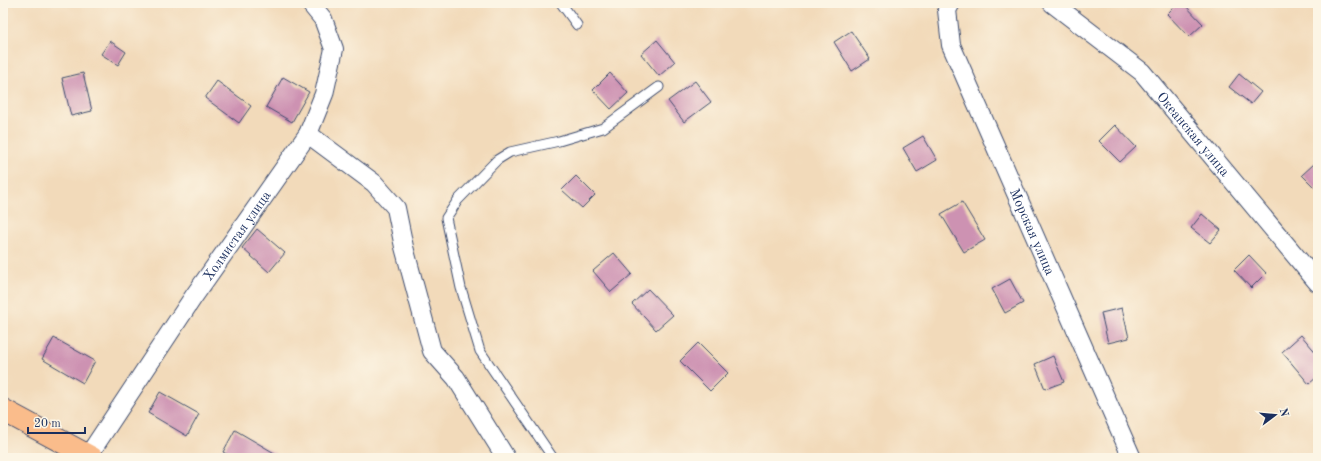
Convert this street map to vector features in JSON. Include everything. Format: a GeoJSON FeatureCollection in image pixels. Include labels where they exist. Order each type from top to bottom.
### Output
{"type":"FeatureCollection","features":[{"type":"Feature","properties":{"kind":"main road"},"geometry":{"type":"LineString","coordinates":[[3,410],[90,457]]}},
{"type":"Feature","properties":{"kind":"street","name":"Холмистая улица"},"geometry":{"type":"LineString","coordinates":[[90,457],[194,296],[308,134],[324,94],[334,49],[323,19],[310,3]]}},
{"type":"Feature","properties":{"kind":"street","name":"Морская улица"},"geometry":{"type":"LineString","coordinates":[[951,3],[947,10],[951,45],[1132,458]]}},
{"type":"Feature","properties":{"kind":"street","name":"Океанская улица"},"geometry":{"type":"LineString","coordinates":[[1052,3],[1142,72],[1318,283]]}},
{"type":"Feature","properties":{"kind":"street"},"geometry":{"type":"LineString","coordinates":[[308,134],[374,183],[396,208],[404,247],[432,351],[456,378],[506,458]]}},
{"type":"Feature","properties":{"kind":"lane"},"geometry":{"type":"LineString","coordinates":[[561,3],[577,25]]}},
{"type":"Feature","properties":{"kind":"lane"},"geometry":{"type":"LineString","coordinates":[[553,458],[480,351],[461,288],[446,218],[458,200],[497,160],[510,152],[559,141],[603,128],[659,87]]}},
{"type":"Feature","properties":{"kind":"building"},"geometry":{"type":"Polygon","coordinates":[[[1178,3],[1183,3],[1203,24],[1189,37],[1167,14],[1178,3]]]}},
{"type":"Feature","properties":{"kind":"building"},"geometry":{"type":"Polygon","coordinates":[[[851,31],[870,59],[852,71],[834,42],[851,31]]]}},
{"type":"Feature","properties":{"kind":"building"},"geometry":{"type":"Polygon","coordinates":[[[657,40],[675,62],[659,76],[641,54],[657,40]]]}},
{"type":"Feature","properties":{"kind":"building"},"geometry":{"type":"Polygon","coordinates":[[[110,41],[126,52],[118,65],[101,54],[110,41]]]}},
{"type":"Feature","properties":{"kind":"building"},"geometry":{"type":"Polygon","coordinates":[[[83,73],[92,111],[71,116],[62,78],[83,73]]]}},
{"type":"Feature","properties":{"kind":"building"},"geometry":{"type":"Polygon","coordinates":[[[610,73],[628,93],[611,109],[593,90],[610,73]]]}},
{"type":"Feature","properties":{"kind":"building"},"geometry":{"type":"Polygon","coordinates":[[[1239,74],[1261,92],[1251,104],[1229,87],[1239,74]]]}},
{"type":"Feature","properties":{"kind":"building"},"geometry":{"type":"Polygon","coordinates":[[[283,77],[309,92],[292,122],[266,107],[283,77]]]}},
{"type":"Feature","properties":{"kind":"building"},"geometry":{"type":"Polygon","coordinates":[[[217,81],[251,106],[239,123],[205,98],[217,81]]]}},
{"type":"Feature","properties":{"kind":"building"},"geometry":{"type":"Polygon","coordinates":[[[695,81],[711,102],[684,122],[668,101],[695,81]]]}},
{"type":"Feature","properties":{"kind":"building"},"geometry":{"type":"Polygon","coordinates":[[[1115,125],[1136,147],[1120,162],[1099,141],[1115,125]]]}},
{"type":"Feature","properties":{"kind":"building"},"geometry":{"type":"Polygon","coordinates":[[[923,136],[937,160],[917,172],[903,148],[923,136]]]}},
{"type":"Feature","properties":{"kind":"building"},"geometry":{"type":"Polygon","coordinates":[[[1314,164],[1318,168],[1318,191],[1302,175],[1314,164]]]}},
{"type":"Feature","properties":{"kind":"building"},"geometry":{"type":"Polygon","coordinates":[[[576,176],[595,195],[582,208],[562,190],[576,176]]]}},
{"type":"Feature","properties":{"kind":"building"},"geometry":{"type":"Polygon","coordinates":[[[962,202],[985,240],[964,252],[941,214],[962,202]]]}},
{"type":"Feature","properties":{"kind":"building"},"geometry":{"type":"Polygon","coordinates":[[[1202,214],[1221,230],[1210,243],[1191,228],[1202,214]]]}},
{"type":"Feature","properties":{"kind":"building"},"geometry":{"type":"Polygon","coordinates":[[[257,229],[285,253],[269,272],[242,248],[257,229]]]}},
{"type":"Feature","properties":{"kind":"building"},"geometry":{"type":"Polygon","coordinates":[[[614,253],[632,274],[611,292],[593,271],[614,253]]]}},
{"type":"Feature","properties":{"kind":"building"},"geometry":{"type":"Polygon","coordinates":[[[1249,255],[1266,273],[1251,288],[1234,270],[1249,255]]]}},
{"type":"Feature","properties":{"kind":"building"},"geometry":{"type":"Polygon","coordinates":[[[1010,279],[1023,303],[1005,313],[992,289],[1010,279]]]}},
{"type":"Feature","properties":{"kind":"building"},"geometry":{"type":"Polygon","coordinates":[[[648,289],[673,315],[656,330],[632,304],[648,289]]]}},
{"type":"Feature","properties":{"kind":"building"},"geometry":{"type":"Polygon","coordinates":[[[1122,308],[1129,338],[1108,343],[1101,313],[1122,308]]]}},
{"type":"Feature","properties":{"kind":"building"},"geometry":{"type":"Polygon","coordinates":[[[1301,335],[1318,355],[1318,376],[1309,384],[1282,352],[1301,335]]]}},
{"type":"Feature","properties":{"kind":"building"},"geometry":{"type":"Polygon","coordinates":[[[54,338],[95,361],[83,383],[42,359],[54,338]]]}},
{"type":"Feature","properties":{"kind":"building"},"geometry":{"type":"Polygon","coordinates":[[[698,343],[728,373],[710,391],[680,361],[698,343]]]}},
{"type":"Feature","properties":{"kind":"building"},"geometry":{"type":"Polygon","coordinates":[[[1053,356],[1064,382],[1045,389],[1035,364],[1053,356]]]}},
{"type":"Feature","properties":{"kind":"building"},"geometry":{"type":"Polygon","coordinates":[[[160,392],[199,414],[187,436],[148,413],[160,392]]]}},
{"type":"Feature","properties":{"kind":"building"},"geometry":{"type":"Polygon","coordinates":[[[235,430],[283,458],[233,458],[223,452],[235,430]]]}}]}
